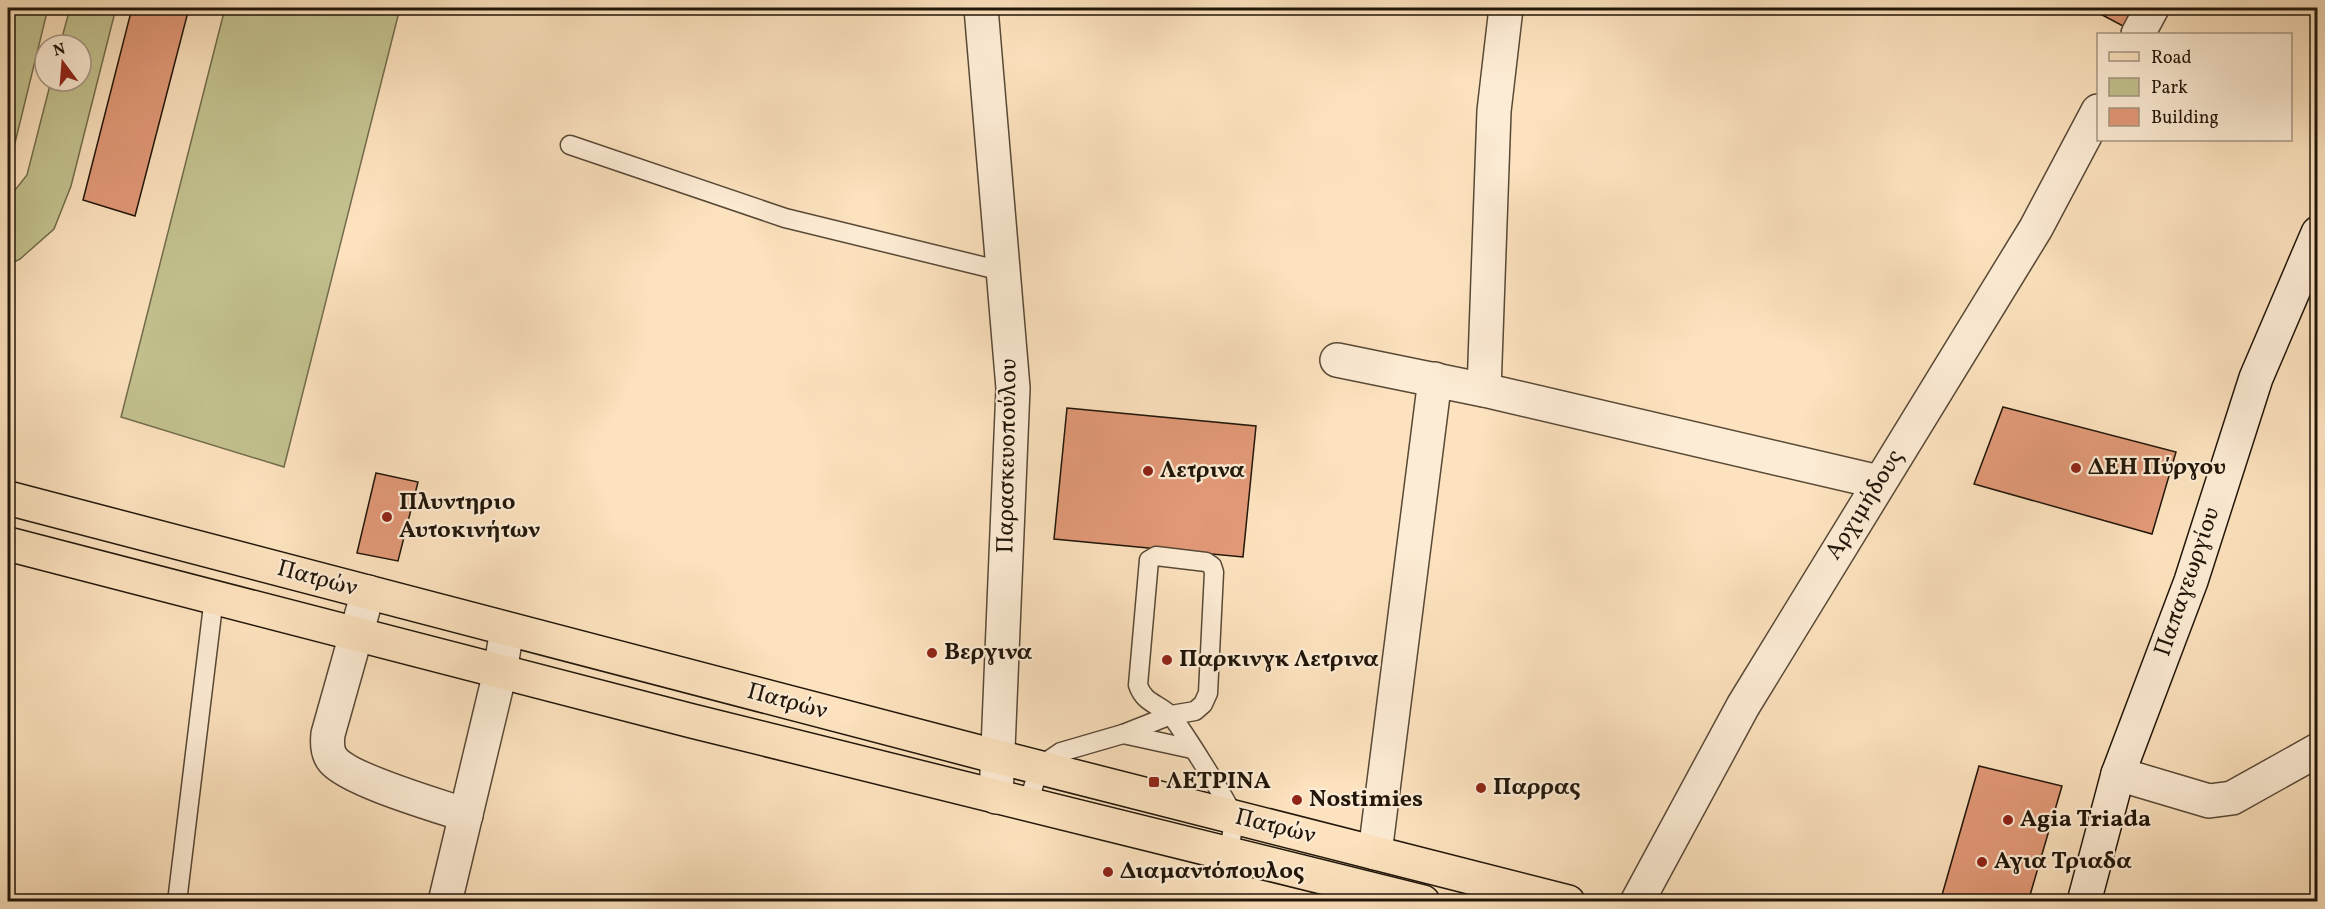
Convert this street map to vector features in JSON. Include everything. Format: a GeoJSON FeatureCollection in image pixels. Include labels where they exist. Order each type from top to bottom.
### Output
{"type":"FeatureCollection","features":[{"type":"Feature","properties":{"kind":"main road","name":"Πατρών"},"geometry":{"type":"LineString","coordinates":[[8,498],[998,757],[1568,902]]}},
{"type":"Feature","properties":{"kind":"main road","name":"Πατρών"},"geometry":{"type":"LineString","coordinates":[[8,544],[500,672],[1423,902]]}},
{"type":"Feature","properties":{"kind":"street","name":"Παρασκευοπούλου"},"geometry":{"type":"LineString","coordinates":[[981,8],[1013,388],[996,797]]}},
{"type":"Feature","properties":{"kind":"street"},"geometry":{"type":"LineString","coordinates":[[1484,390],[1494,111],[1506,8]]}},
{"type":"Feature","properties":{"kind":"street"},"geometry":{"type":"LineString","coordinates":[[2139,33],[2152,8]]}},
{"type":"Feature","properties":{"kind":"street","name":"Αρχιμήδους"},"geometry":{"type":"LineString","coordinates":[[1637,902],[1743,706],[2036,228],[2097,113]]}},
{"type":"Feature","properties":{"kind":"street","name":"Παπαγεωργίου"},"geometry":{"type":"LineString","coordinates":[[2084,902],[2118,774],[2191,581],[2256,378],[2310,273],[2318,233]]}},
{"type":"Feature","properties":{"kind":"street"},"geometry":{"type":"LineString","coordinates":[[1337,360],[1484,390],[1879,482]]}},
{"type":"Feature","properties":{"kind":"street"},"geometry":{"type":"LineString","coordinates":[[1375,853],[1435,379]]}},
{"type":"Feature","properties":{"kind":"street"},"geometry":{"type":"LineString","coordinates":[[368,592],[328,734],[328,751],[332,759],[387,789],[466,815]]}},
{"type":"Feature","properties":{"kind":"street"},"geometry":{"type":"LineString","coordinates":[[445,902],[500,672],[507,629]]}},
{"type":"Feature","properties":{"kind":"street"},"geometry":{"type":"LineString","coordinates":[[2118,774],[2209,801],[2232,798],[2318,750]]}},
{"type":"Feature","properties":{"kind":"lane"},"geometry":{"type":"LineString","coordinates":[[570,145],[785,218],[1002,271]]}},
{"type":"Feature","properties":{"kind":"lane"},"geometry":{"type":"LineString","coordinates":[[1028,805],[1039,767],[1071,748],[1123,734],[1171,715],[1195,711],[1203,704],[1208,693],[1214,573],[1212,566],[1206,562],[1156,556],[1149,560],[1146,569],[1138,685],[1142,695],[1150,703],[1171,715],[1225,796],[1233,816],[1230,853]]}},
{"type":"Feature","properties":{"kind":"lane"},"geometry":{"type":"LineString","coordinates":[[177,902],[214,597]]}},
{"type":"Feature","properties":{"kind":"lane"},"geometry":{"type":"LineString","coordinates":[[1123,734],[1192,749]]}},
{"type":"Feature","properties":{"kind":"green space"},"geometry":{"type":"Polygon","coordinates":[[[8,8],[48,8],[42,33],[33,33],[33,69],[13,151],[8,150],[8,8]]]}},
{"type":"Feature","properties":{"kind":"green space"},"geometry":{"type":"Polygon","coordinates":[[[70,8],[116,8],[71,186],[54,229],[20,259],[8,265],[8,199],[27,175],[48,93],[93,93],[93,33],[63,33],[70,8]]]}},
{"type":"Feature","properties":{"kind":"green space"},"geometry":{"type":"Polygon","coordinates":[[[225,8],[400,8],[284,467],[121,417],[225,8]]]}},
{"type":"Feature","properties":{"kind":"building"},"geometry":{"type":"Polygon","coordinates":[[[132,8],[189,8],[135,216],[83,200],[132,8]]]}},
{"type":"Feature","properties":{"kind":"building"},"geometry":{"type":"Polygon","coordinates":[[[2089,8],[2133,8],[2123,26],[2089,8]]]}},
{"type":"Feature","properties":{"kind":"building","name":"ΔΕΗ Πύργου"},"geometry":{"type":"Polygon","coordinates":[[[2003,407],[2176,452],[2152,534],[1974,484],[2003,407]]]}},
{"type":"Feature","properties":{"kind":"building"},"geometry":{"type":"Polygon","coordinates":[[[1067,408],[1256,426],[1243,557],[1054,539],[1067,408]]]}},
{"type":"Feature","properties":{"kind":"building","name":"Πλυντηριο Αυτοκινήτων"},"geometry":{"type":"Polygon","coordinates":[[[376,473],[418,482],[398,561],[357,553],[376,473]]]}},
{"type":"Feature","properties":{"kind":"building","name":"Agia Triada"},"geometry":{"type":"Polygon","coordinates":[[[1979,766],[2062,786],[2028,902],[1940,902],[1979,766]]]}},
{"type":"Feature","properties":{"kind":"place","name":"ΔΕΗ Πύργου"},"geometry":{"type":"Point","coordinates":[2076,468]}},
{"type":"Feature","properties":{"kind":"place","name":"Λετρινα"},"geometry":{"type":"Point","coordinates":[1148,471]}},
{"type":"Feature","properties":{"kind":"place","name":"Πλυντηριο Αυτοκινήτων"},"geometry":{"type":"Point","coordinates":[387,517]}},
{"type":"Feature","properties":{"kind":"place","name":"Βεργινα"},"geometry":{"type":"Point","coordinates":[932,653]}},
{"type":"Feature","properties":{"kind":"place","name":"Παρκινγκ Λετρινα"},"geometry":{"type":"Point","coordinates":[1167,660]}},
{"type":"Feature","properties":{"kind":"place","name":"ΛΕΤΡΙΝΑ"},"geometry":{"type":"Point","coordinates":[1154,782]}},
{"type":"Feature","properties":{"kind":"place","name":"Παρρας"},"geometry":{"type":"Point","coordinates":[1481,788]}},
{"type":"Feature","properties":{"kind":"place","name":"Nostimies"},"geometry":{"type":"Point","coordinates":[1297,800]}},
{"type":"Feature","properties":{"kind":"place","name":"Agia Triada"},"geometry":{"type":"Point","coordinates":[2008,820]}},
{"type":"Feature","properties":{"kind":"place","name":"Αγια Τριαδα"},"geometry":{"type":"Point","coordinates":[1982,862]}},
{"type":"Feature","properties":{"kind":"place","name":"Διαμαντόπουλος"},"geometry":{"type":"Point","coordinates":[1108,872]}}]}
